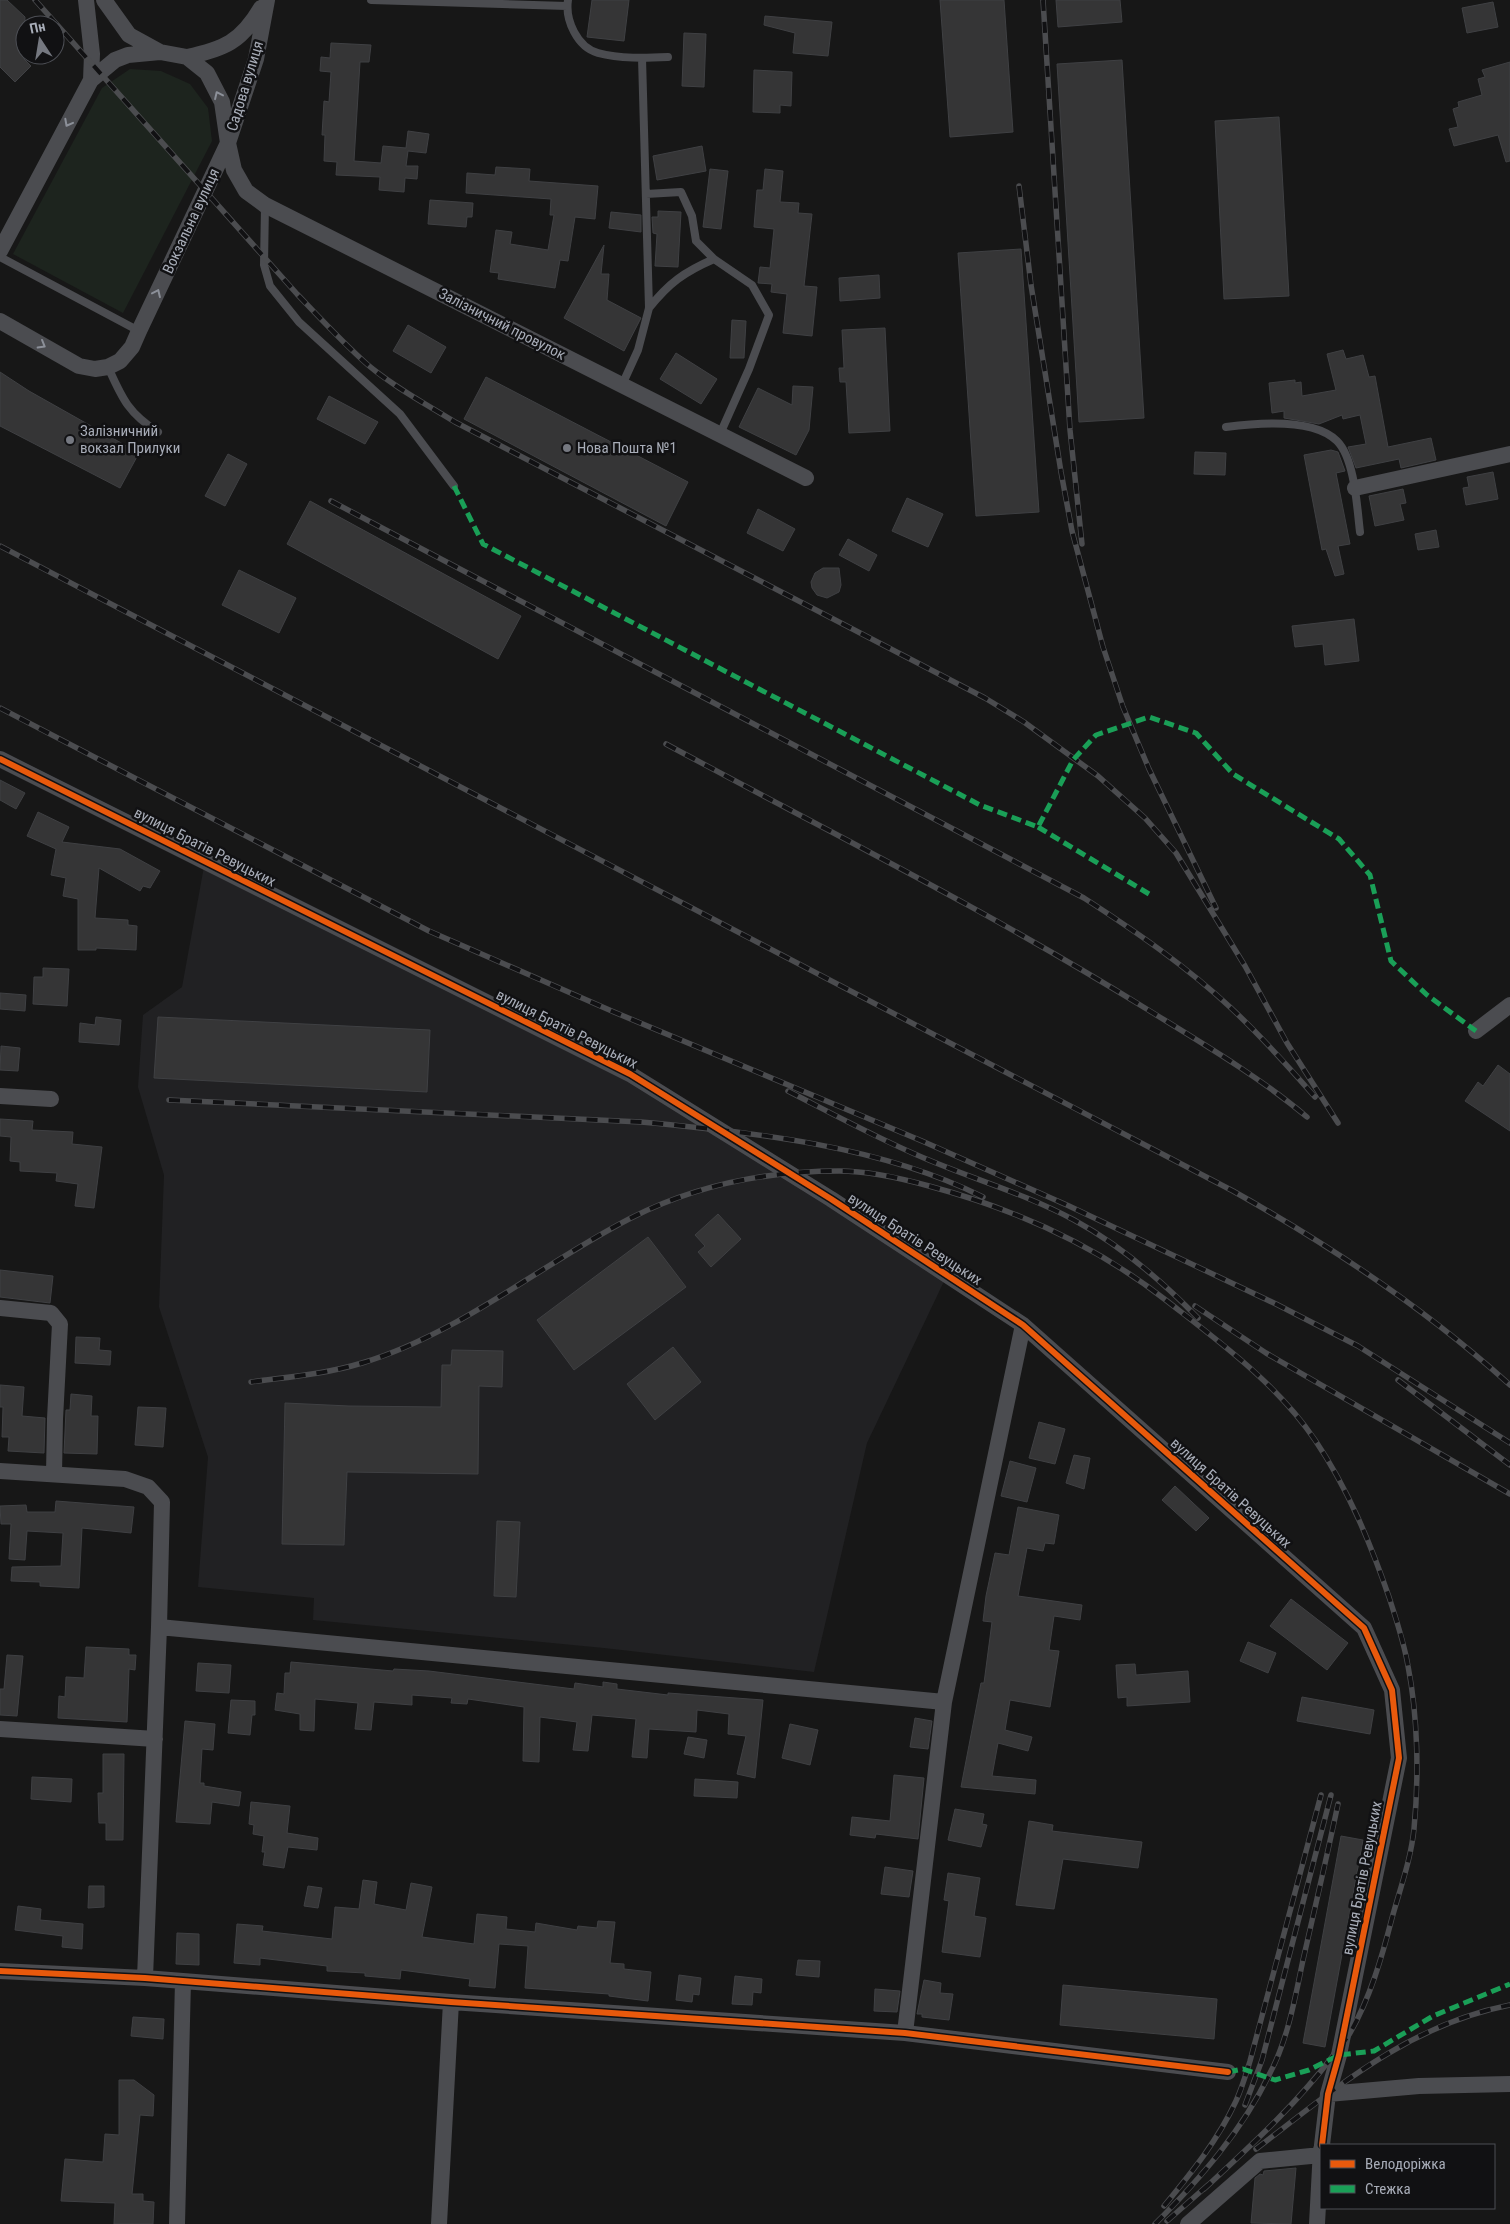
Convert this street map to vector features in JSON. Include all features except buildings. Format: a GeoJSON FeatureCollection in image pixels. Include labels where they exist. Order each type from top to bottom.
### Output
{"type":"FeatureCollection","features":[{"type":"Feature","properties":{"kind":"street"},"geometry":{"type":"LineString","coordinates":[[86,0],[92,54],[91,80]]}},
{"type":"Feature","properties":{"kind":"street"},"geometry":{"type":"LineString","coordinates":[[104,0],[129,35],[160,52]]}},
{"type":"Feature","properties":{"kind":"street"},"geometry":{"type":"LineString","coordinates":[[0,251],[91,80],[114,60],[128,56],[160,52],[187,57],[217,50],[233,41],[250,27],[266,0]]}},
{"type":"Feature","properties":{"kind":"street","name":"Садова вулиця"},"geometry":{"type":"LineString","coordinates":[[228,143],[256,58],[266,0]]}},
{"type":"Feature","properties":{"kind":"street"},"geometry":{"type":"LineString","coordinates":[[187,57],[207,73],[222,102],[228,143]]}},
{"type":"Feature","properties":{"kind":"street","name":"Залізничний провулок"},"geometry":{"type":"LineString","coordinates":[[228,143],[234,170],[246,191],[265,206],[806,478]]}},
{"type":"Feature","properties":{"kind":"street","name":"Вокзальна вулиця"},"geometry":{"type":"LineString","coordinates":[[108,367],[120,361],[132,347],[228,143]]}},
{"type":"Feature","properties":{"kind":"street"},"geometry":{"type":"LineString","coordinates":[[0,321],[80,366],[95,369],[108,367]]}},
{"type":"Feature","properties":{"kind":"street"},"geometry":{"type":"LineString","coordinates":[[1355,488],[1510,454]]}},
{"type":"Feature","properties":{"kind":"street","name":"вулиця Братів Ревуцьких"},"geometry":{"type":"LineString","coordinates":[[0,759],[630,1074],[831,1199],[1024,1325],[1364,1628],[1392,1690],[1399,1758],[1339,2055],[1328,2094],[1322,2144]]}},
{"type":"Feature","properties":{"kind":"street"},"geometry":{"type":"LineString","coordinates":[[1476,1030],[1510,1005]]}},
{"type":"Feature","properties":{"kind":"street"},"geometry":{"type":"LineString","coordinates":[[0,1096],[51,1099]]}},
{"type":"Feature","properties":{"kind":"street"},"geometry":{"type":"LineString","coordinates":[[0,1308],[36,1310],[51,1314],[60,1324],[54,1474]]}},
{"type":"Feature","properties":{"kind":"street"},"geometry":{"type":"LineString","coordinates":[[904,2033],[944,1702],[1024,1325]]}},
{"type":"Feature","properties":{"kind":"street"},"geometry":{"type":"LineString","coordinates":[[0,1471],[125,1479],[148,1487],[162,1502],[145,1978]]}},
{"type":"Feature","properties":{"kind":"street"},"geometry":{"type":"LineString","coordinates":[[159,1626],[944,1702]]}},
{"type":"Feature","properties":{"kind":"street"},"geometry":{"type":"LineString","coordinates":[[0,1729],[155,1739]]}},
{"type":"Feature","properties":{"kind":"street"},"geometry":{"type":"LineString","coordinates":[[0,1971],[145,1978],[451,2002],[904,2033],[1228,2072]]}},
{"type":"Feature","properties":{"kind":"street"},"geometry":{"type":"LineString","coordinates":[[177,2224],[183,1981]]}},
{"type":"Feature","properties":{"kind":"street"},"geometry":{"type":"LineString","coordinates":[[439,2224],[451,2002]]}},
{"type":"Feature","properties":{"kind":"street"},"geometry":{"type":"LineString","coordinates":[[1328,2094],[1419,2086],[1510,2084]]}},
{"type":"Feature","properties":{"kind":"street"},"geometry":{"type":"LineString","coordinates":[[1188,2224],[1260,2161],[1320,2149]]}},
{"type":"Feature","properties":{"kind":"street","name":"вулиця Братів Ревуцьких"},"geometry":{"type":"LineString","coordinates":[[1316,2224],[1320,2164]]}},
{"type":"Feature","properties":{"kind":"lane"},"geometry":{"type":"LineString","coordinates":[[371,0],[568,3],[571,27],[583,44],[597,53],[642,58],[668,57]]}},
{"type":"Feature","properties":{"kind":"lane"},"geometry":{"type":"LineString","coordinates":[[622,385],[638,350],[649,308],[642,58]]}},
{"type":"Feature","properties":{"kind":"lane"},"geometry":{"type":"LineString","coordinates":[[646,194],[681,192],[692,216],[696,241],[714,258],[752,285],[769,315],[749,368],[720,434]]}},
{"type":"Feature","properties":{"kind":"lane"},"geometry":{"type":"LineString","coordinates":[[265,206],[264,265],[270,286],[299,322],[400,414],[454,486]]}},
{"type":"Feature","properties":{"kind":"lane"},"geometry":{"type":"LineString","coordinates":[[0,257],[139,331]]}},
{"type":"Feature","properties":{"kind":"lane"},"geometry":{"type":"LineString","coordinates":[[649,308],[666,287],[692,268],[714,258]]}},
{"type":"Feature","properties":{"kind":"lane"},"geometry":{"type":"LineString","coordinates":[[108,367],[124,401],[140,421],[158,432]]}},
{"type":"Feature","properties":{"kind":"lane"},"geometry":{"type":"LineString","coordinates":[[1226,427],[1250,424],[1291,425],[1322,430],[1338,442],[1348,461],[1355,488],[1360,532]]}},
{"type":"Feature","properties":{"kind":"shaded area"},"geometry":{"type":"Polygon","coordinates":[[[130,69],[161,71],[190,84],[208,108],[212,141],[123,313],[13,254],[102,88],[130,69]]]}},
{"type":"Feature","properties":{"kind":"shaded area"},"geometry":{"type":"Polygon","coordinates":[[[205,861],[630,1074],[947,1275],[867,1443],[814,1672],[604,1648],[313,1620],[314,1598],[198,1587],[208,1457],[159,1307],[164,1175],[138,1087],[143,1015],[182,987],[205,861]]]}},
{"type":"Feature","properties":{"kind":"railway"},"geometry":{"type":"LineString","coordinates":[[35,0],[297,294],[350,348],[388,381],[455,422],[985,698],[1024,722],[1098,776],[1145,818],[1176,853],[1245,966],[1287,1043],[1338,1123]]}},
{"type":"Feature","properties":{"kind":"railway"},"geometry":{"type":"LineString","coordinates":[[1043,0],[1070,430],[1082,544]]}},
{"type":"Feature","properties":{"kind":"railway"},"geometry":{"type":"LineString","coordinates":[[1019,186],[1031,285],[1061,472],[1072,531],[1103,647],[1123,707],[1149,769],[1216,908]]}},
{"type":"Feature","properties":{"kind":"railway"},"geometry":{"type":"LineString","coordinates":[[331,501],[1084,898],[1160,950],[1214,993],[1264,1040],[1315,1097]]}},
{"type":"Feature","properties":{"kind":"railway"},"geometry":{"type":"LineString","coordinates":[[0,546],[1233,1191],[1306,1234],[1377,1280],[1445,1330],[1510,1385]]}},
{"type":"Feature","properties":{"kind":"railway"},"geometry":{"type":"LineString","coordinates":[[0,708],[429,931],[614,1012],[922,1141],[1069,1206],[1276,1304],[1358,1346],[1510,1443]]}},
{"type":"Feature","properties":{"kind":"railway"},"geometry":{"type":"LineString","coordinates":[[666,744],[1027,938],[1186,1033],[1268,1087],[1307,1117]]}},
{"type":"Feature","properties":{"kind":"railway"},"geometry":{"type":"LineString","coordinates":[[788,1091],[901,1148],[1036,1202],[1074,1220],[1124,1252],[1169,1290],[1198,1318]]}},
{"type":"Feature","properties":{"kind":"railway"},"geometry":{"type":"LineString","coordinates":[[169,1100],[641,1122],[727,1131],[816,1144],[860,1153],[903,1165],[983,1197]]}},
{"type":"Feature","properties":{"kind":"railway"},"geometry":{"type":"LineString","coordinates":[[251,1382],[335,1370],[398,1350],[467,1316],[631,1218],[681,1197],[732,1182],[759,1177],[839,1171],[873,1174],[929,1186],[961,1195],[1024,1218],[1112,1263],[1140,1281],[1227,1348],[1265,1382],[1300,1419],[1338,1477],[1366,1536],[1389,1597],[1406,1657],[1416,1726],[1417,1789],[1413,1840],[1408,1863],[1380,1962],[1357,2020],[1344,2042],[1302,2093],[1271,2126],[1204,2189]]}},
{"type":"Feature","properties":{"kind":"railway"},"geometry":{"type":"LineString","coordinates":[[1195,1306],[1266,1353],[1510,1494]]}},
{"type":"Feature","properties":{"kind":"railway"},"geometry":{"type":"LineString","coordinates":[[1398,1380],[1510,1465]]}},
{"type":"Feature","properties":{"kind":"railway"},"geometry":{"type":"LineString","coordinates":[[1164,2206],[1213,2142],[1229,2115],[1240,2091],[1250,2061],[1321,1795]]}},
{"type":"Feature","properties":{"kind":"railway"},"geometry":{"type":"LineString","coordinates":[[1245,2105],[1262,2060],[1331,1795]]}},
{"type":"Feature","properties":{"kind":"railway"},"geometry":{"type":"LineString","coordinates":[[1155,2224],[1188,2190],[1219,2153],[1247,2115],[1276,2060],[1282,2046],[1294,2003],[1338,1804]]}},
{"type":"Feature","properties":{"kind":"railway"},"geometry":{"type":"LineString","coordinates":[[1256,2149],[1345,2082],[1406,2043],[1439,2027],[1473,2014],[1510,2005]]}},
{"type":"Feature","properties":{"kind":"railway"},"geometry":{"type":"LineString","coordinates":[[1167,2221],[1208,2185]]}},
{"type":"Feature","properties":{"kind":"marked path"},"geometry":{"type":"LineString","coordinates":[[454,486],[483,544],[980,805],[1038,827],[1073,760],[1096,735],[1149,717],[1196,733],[1233,774],[1339,839],[1370,875],[1391,961],[1427,995],[1476,1031]]}},
{"type":"Feature","properties":{"kind":"marked path"},"geometry":{"type":"LineString","coordinates":[[1038,827],[1149,894]]}},
{"type":"Feature","properties":{"kind":"marked path"},"geometry":{"type":"LineString","coordinates":[[1228,2072],[1243,2069],[1275,2080],[1309,2070],[1339,2055],[1374,2051],[1433,2016],[1510,1984]]}},
{"type":"Feature","properties":{"kind":"cycle path"},"geometry":{"type":"LineString","coordinates":[[0,759],[630,1074],[831,1199],[1023,1325],[1364,1628],[1392,1690],[1399,1758],[1339,2055],[1328,2094],[1322,2144]]}},
{"type":"Feature","properties":{"kind":"cycle path"},"geometry":{"type":"LineString","coordinates":[[0,1971],[145,1978],[451,2002],[905,2033],[1228,2072]]}},
{"type":"Feature","properties":{"kind":"place","name":"Залізничний вокзал Прилуки"},"geometry":{"type":"Point","coordinates":[70,440]}},
{"type":"Feature","properties":{"kind":"place","name":"Нова Пошта №1"},"geometry":{"type":"Point","coordinates":[567,448]}}]}
